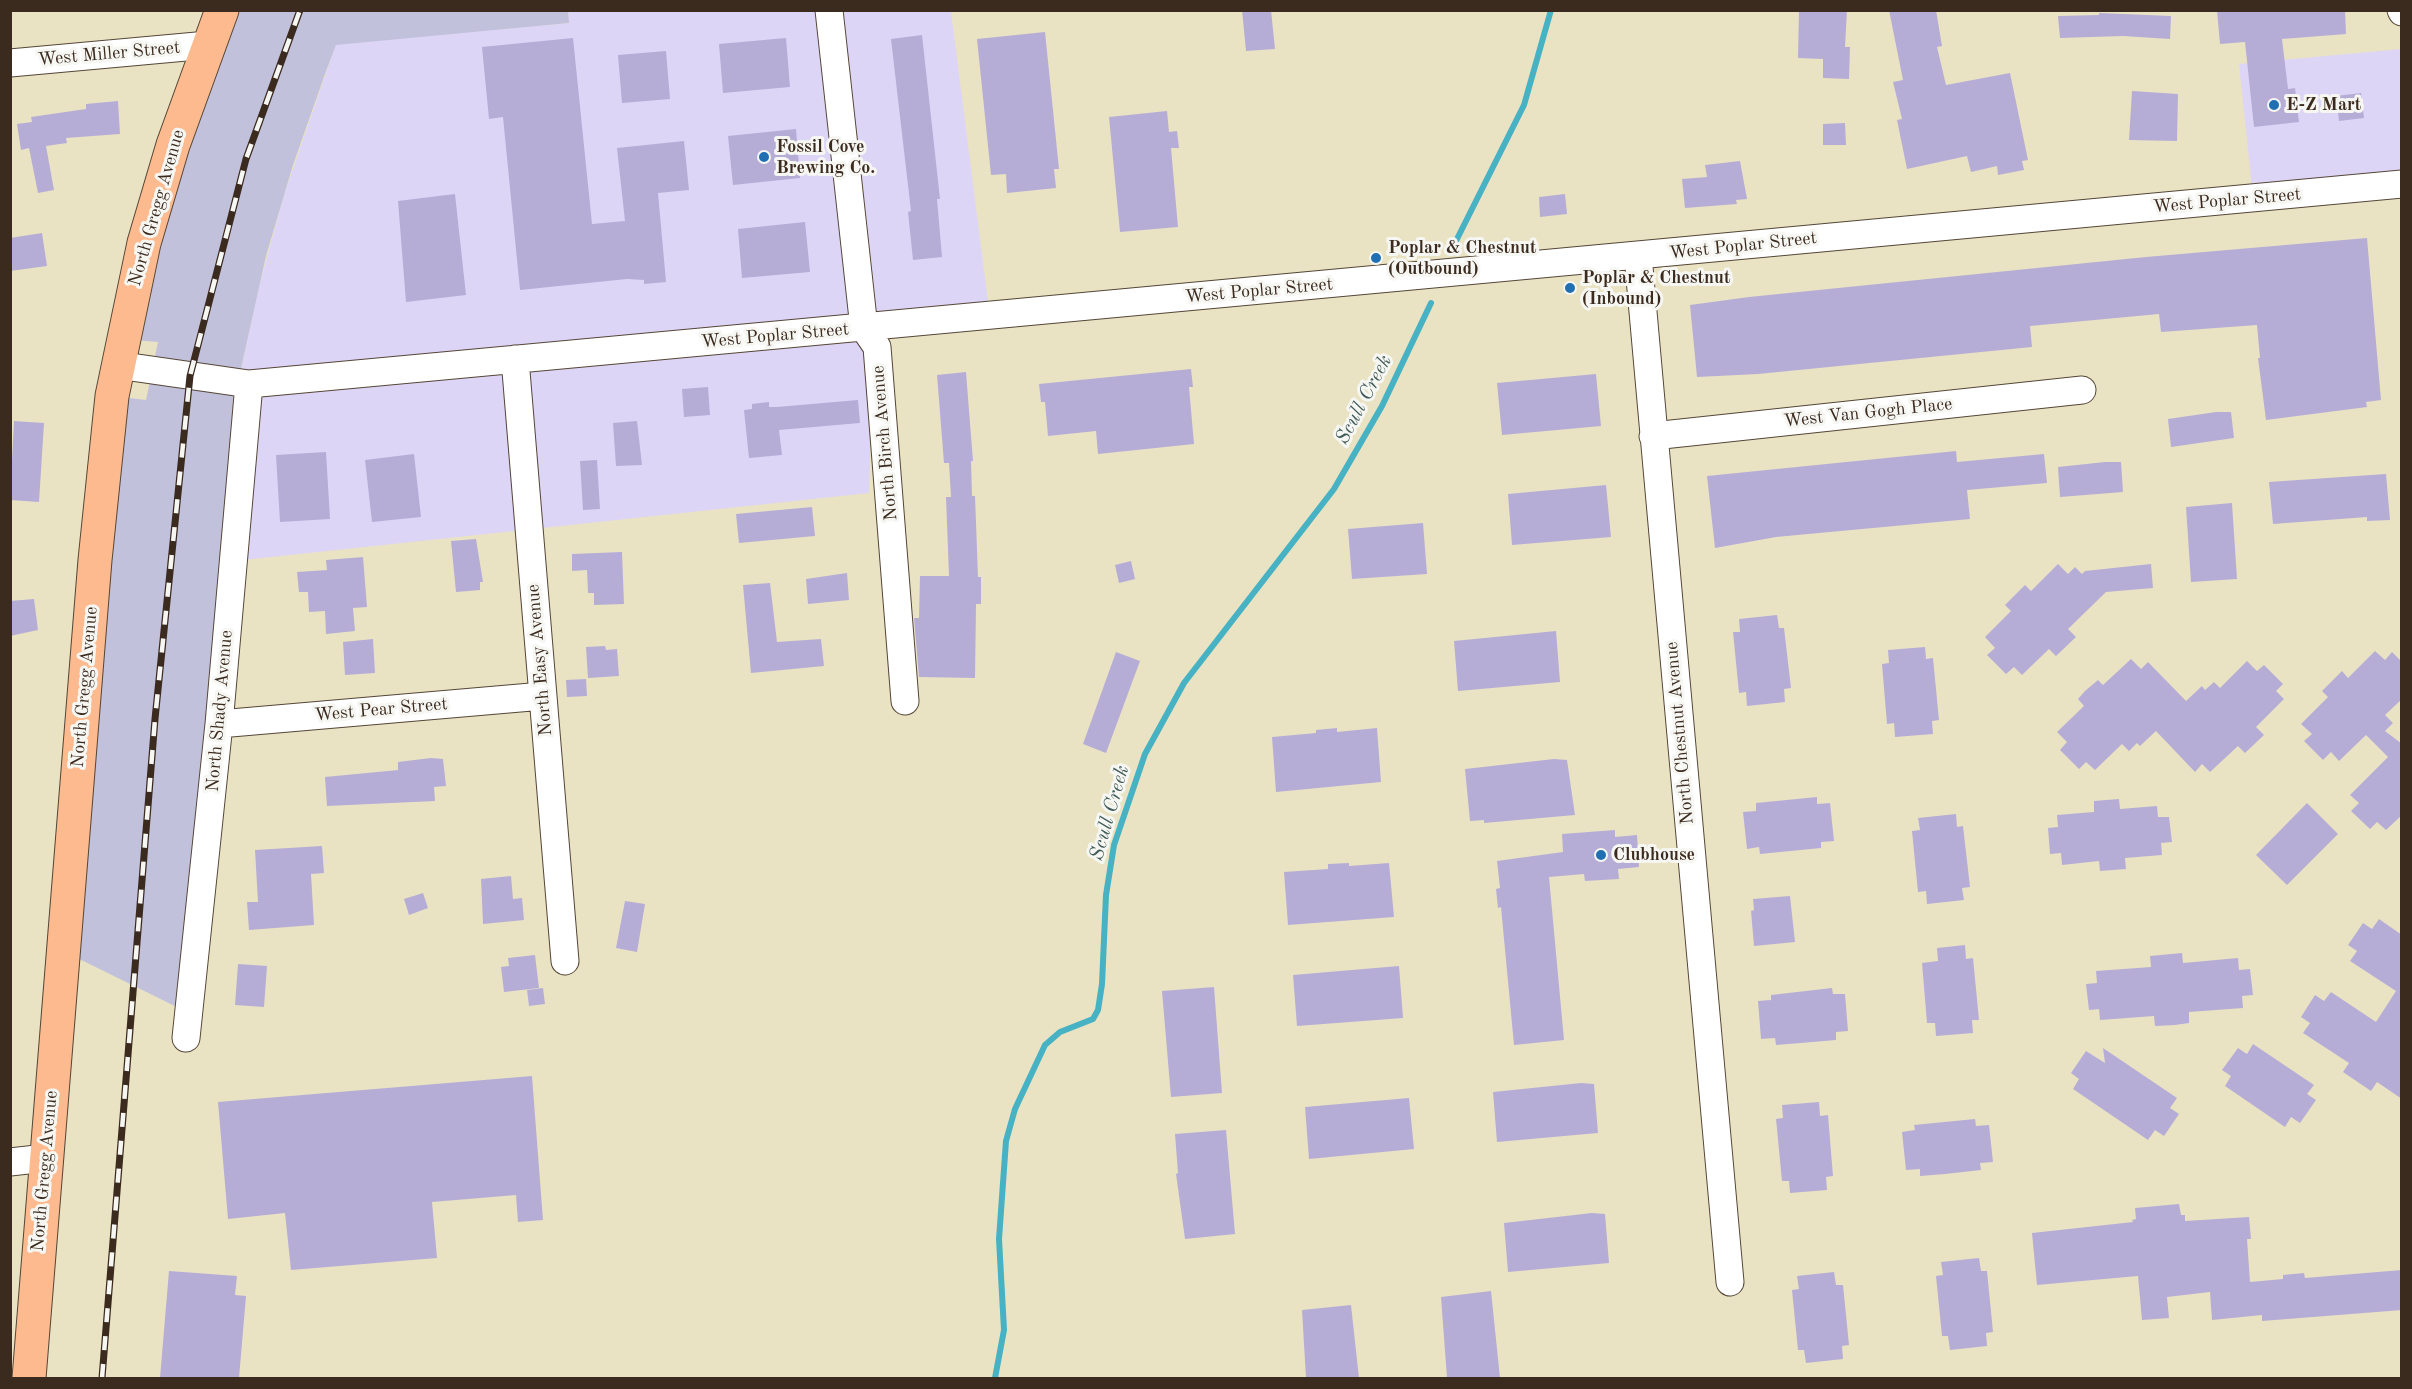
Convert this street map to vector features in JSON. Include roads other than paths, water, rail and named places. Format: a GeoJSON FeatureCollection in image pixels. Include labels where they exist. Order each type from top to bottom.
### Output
{"type":"FeatureCollection","features":[{"type":"Feature","properties":{"kind":"main road","name":"North Gregg Avenue"},"geometry":{"type":"LineString","coordinates":[[29,1378],[95,560],[112,396],[144,243],[173,145],[222,10]]}},
{"type":"Feature","properties":{"kind":"street","name":"North Birch Avenue"},"geometry":{"type":"LineString","coordinates":[[829,10],[864,328],[877,347],[905,701]]}},
{"type":"Feature","properties":{"kind":"street","name":"West Miller Street"},"geometry":{"type":"LineString","coordinates":[[10,63],[208,45]]}},
{"type":"Feature","properties":{"kind":"street","name":"West Poplar Street"},"geometry":{"type":"LineString","coordinates":[[117,365],[249,384],[2402,184]]}},
{"type":"Feature","properties":{"kind":"street","name":"North Chestnut Avenue"},"geometry":{"type":"LineString","coordinates":[[1638,256],[1730,1282]]}},
{"type":"Feature","properties":{"kind":"street","name":"North Easy Avenue"},"geometry":{"type":"LineString","coordinates":[[515,359],[565,961]]}},
{"type":"Feature","properties":{"kind":"street","name":"North Shady Avenue"},"geometry":{"type":"LineString","coordinates":[[186,1038],[219,724],[249,384]]}},
{"type":"Feature","properties":{"kind":"street","name":"West Van Gogh Place"},"geometry":{"type":"LineString","coordinates":[[1653,436],[2082,390]]}},
{"type":"Feature","properties":{"kind":"street","name":"West Pear Street"},"geometry":{"type":"LineString","coordinates":[[219,724],[543,696]]}},
{"type":"Feature","properties":{"kind":"street"},"geometry":{"type":"LineString","coordinates":[[10,1161],[46,1158]]}},
{"type":"Feature","properties":{"kind":"waterway","name":"Scull Creek"},"geometry":{"type":"LineString","coordinates":[[1456,241],[1524,105],[1551,10]]}},
{"type":"Feature","properties":{"kind":"waterway","name":"Scull Creek"},"geometry":{"type":"LineString","coordinates":[[995,1378],[1004,1330],[999,1239],[1006,1141],[1015,1109],[1045,1045],[1060,1032],[1093,1019],[1098,1010],[1102,984],[1106,895],[1114,845],[1145,754],[1184,683],[1334,489],[1382,406],[1431,303]]}},
{"type":"Feature","properties":{"kind":"railway"},"geometry":{"type":"LineString","coordinates":[[102,1378],[155,719],[190,376],[246,159],[300,10]]}},
{"type":"Feature","properties":{"kind":"place","name":"E-Z Mart"},"geometry":{"type":"Point","coordinates":[2274,105]}},
{"type":"Feature","properties":{"kind":"place","name":"Fossil Cove Brewing Co."},"geometry":{"type":"Point","coordinates":[764,157]}},
{"type":"Feature","properties":{"kind":"place","name":"Poplar & Chestnut (Outbound)"},"geometry":{"type":"Point","coordinates":[1376,258]}},
{"type":"Feature","properties":{"kind":"place","name":"Poplar & Chestnut (Inbound)"},"geometry":{"type":"Point","coordinates":[1570,288]}},
{"type":"Feature","properties":{"kind":"place","name":"Clubhouse"},"geometry":{"type":"Point","coordinates":[1601,855]}}]}
